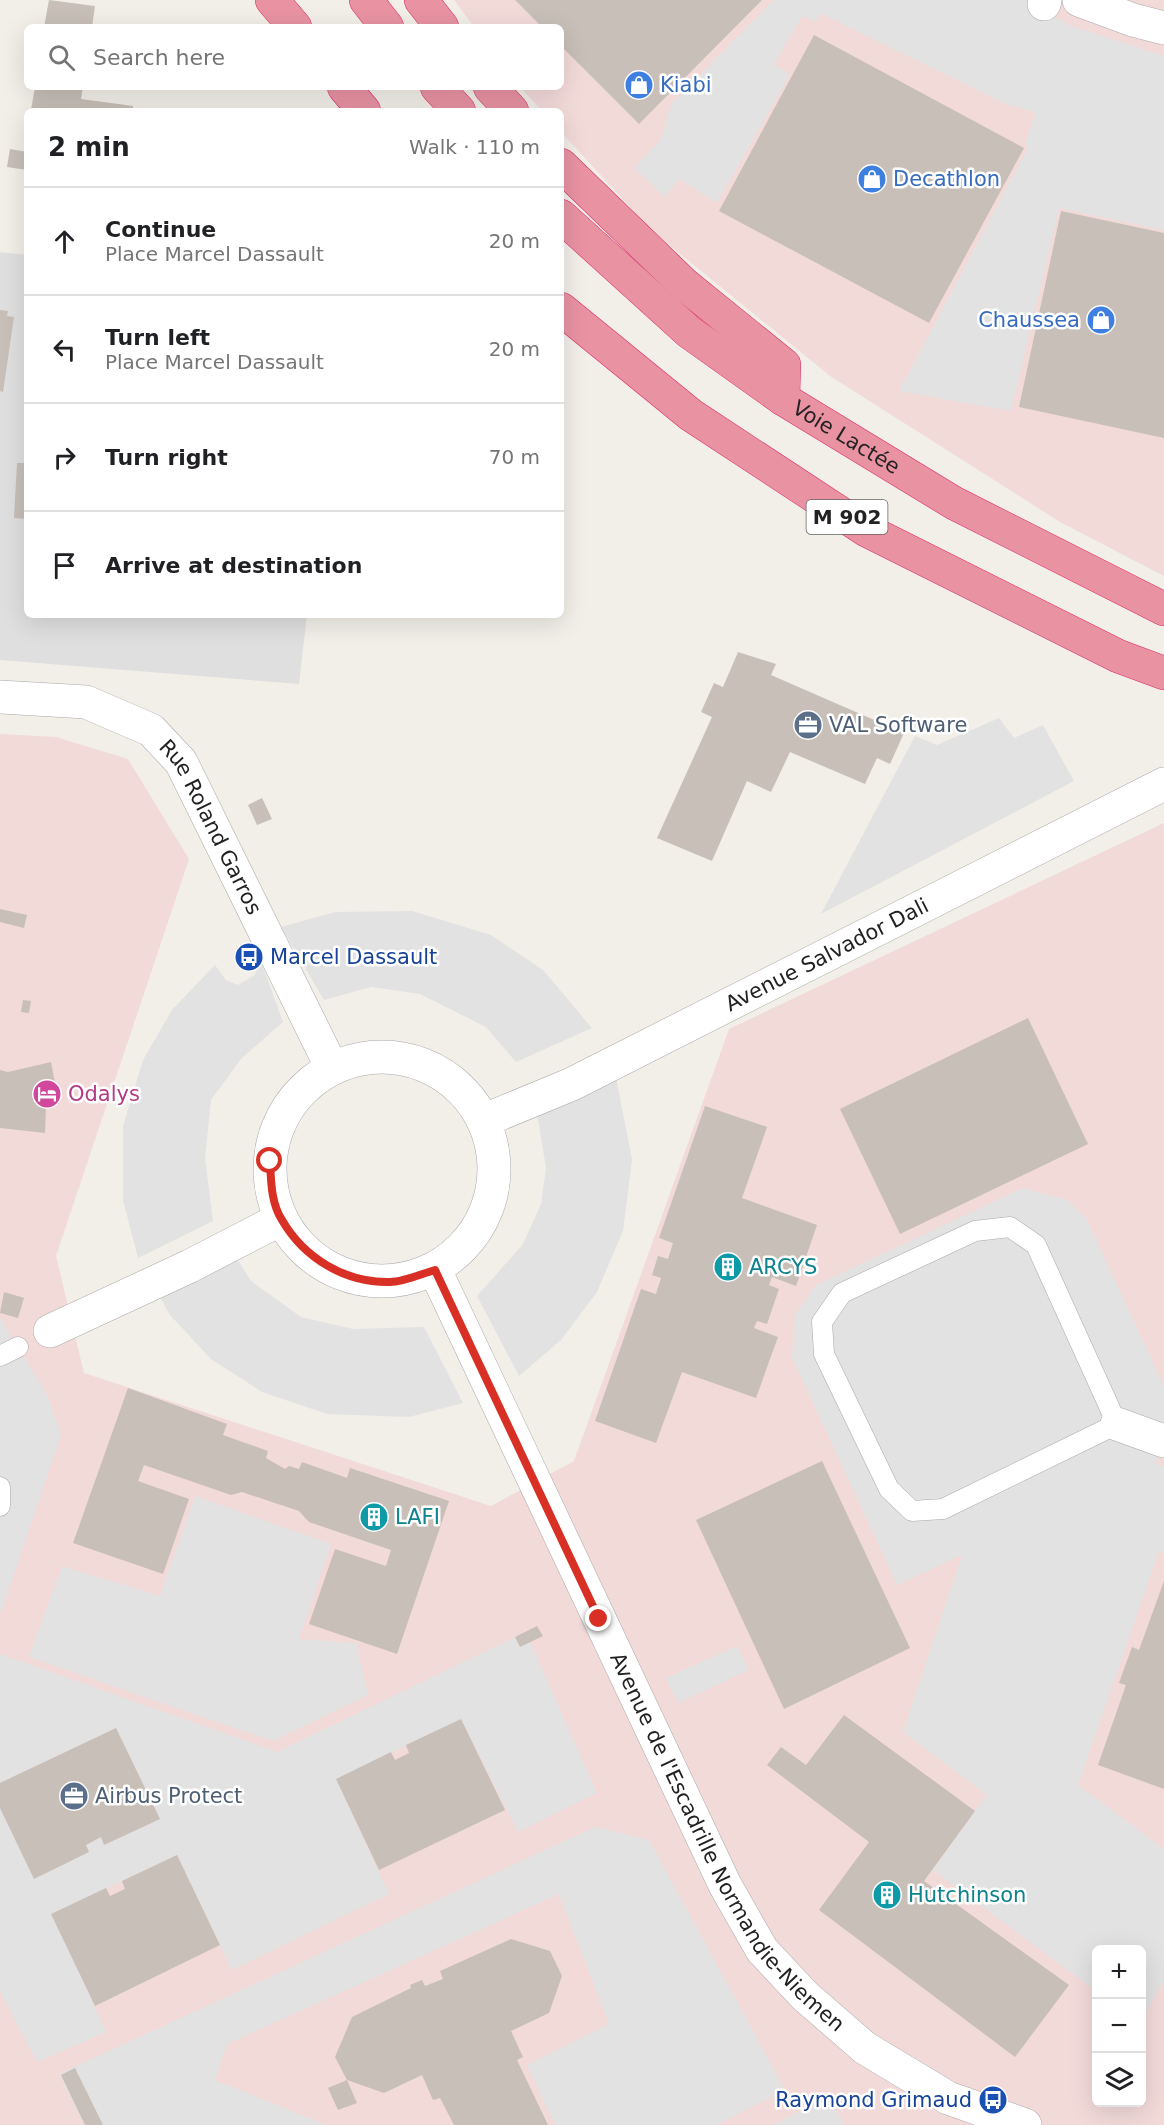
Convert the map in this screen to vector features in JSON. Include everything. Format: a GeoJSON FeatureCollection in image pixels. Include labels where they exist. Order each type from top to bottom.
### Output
{"type":"FeatureCollection","features":[{"type":"Feature","properties":{"kind":"highway"},"geometry":{"type":"LineString","coordinates":[[272,0],[292,24]]}},
{"type":"Feature","properties":{"kind":"highway"},"geometry":{"type":"LineString","coordinates":[[366,0],[385,24]]}},
{"type":"Feature","properties":{"kind":"highway"},"geometry":{"type":"LineString","coordinates":[[421,0],[440,24]]}},
{"type":"Feature","properties":{"kind":"highway"},"geometry":{"type":"LineString","coordinates":[[346,90],[362,108]]}},
{"type":"Feature","properties":{"kind":"highway"},"geometry":{"type":"LineString","coordinates":[[440,90],[456,108]]}},
{"type":"Feature","properties":{"kind":"highway"},"geometry":{"type":"LineString","coordinates":[[493,90],[509,108]]}},
{"type":"Feature","properties":{"kind":"highway"},"geometry":{"type":"LineString","coordinates":[[564,168],[684,284],[784,365],[783,399]]}},
{"type":"Feature","properties":{"kind":"highway","name":"Voie Lactée"},"geometry":{"type":"LineString","coordinates":[[564,219],[689,332],[783,399],[954,503],[1164,609]]}},
{"type":"Feature","properties":{"kind":"highway","name":"M 902"},"geometry":{"type":"LineString","coordinates":[[564,311],[691,415],[866,530],[1118,656],[1164,673]]}},
{"type":"Feature","properties":{"kind":"street"},"geometry":{"type":"LineString","coordinates":[[1079,0],[1132,20],[1164,28]]}},
{"type":"Feature","properties":{"kind":"street","name":"Rue Roland Garros"},"geometry":{"type":"LineString","coordinates":[[0,697],[86,702],[151,730],[181,762],[332,1068]]}},
{"type":"Feature","properties":{"kind":"street","name":"Avenue Salvador Dali"},"geometry":{"type":"LineString","coordinates":[[485,1120],[572,1084],[1164,784]]}},
{"type":"Feature","properties":{"kind":"street"},"geometry":{"type":"LineString","coordinates":[[375,1056],[420,1062],[458,1085],[485,1120],[496,1164],[489,1207],[468,1244],[435,1270],[391,1282],[346,1276],[308,1254],[281,1220],[272,1191],[270,1161],[276,1132],[289,1106],[308,1084],[332,1068],[375,1056]]}},
{"type":"Feature","properties":{"kind":"street"},"geometry":{"type":"LineString","coordinates":[[50,1331],[190,1266],[281,1220]]}},
{"type":"Feature","properties":{"kind":"street","name":"Avenue de l'Escadrille Normandie-Niemen"},"geometry":{"type":"LineString","coordinates":[[435,1270],[720,1875],[762,1950],[805,1996],[865,2048],[948,2098],[1025,2125]]}},
{"type":"Feature","properties":{"kind":"street"},"geometry":{"type":"LineString","coordinates":[[1117,1424],[1164,1441]]}},
{"type":"Feature","properties":{"kind":"lane"},"geometry":{"type":"LineString","coordinates":[[1010,1227],[1036,1245],[1117,1424],[943,1509],[912,1511],[889,1489],[824,1354],[822,1322],[842,1293],[975,1231],[1010,1227]]}},
{"type":"Feature","properties":{"kind":"lane"},"geometry":{"type":"LineString","coordinates":[[0,1356],[18,1347]]}},
{"type":"Feature","properties":{"kind":"lane"},"geometry":{"type":"LineString","coordinates":[[0,1487],[0,1506]]}},
{"type":"Feature","properties":{"kind":"shaded area"},"geometry":{"type":"Polygon","coordinates":[[[454,0],[1164,0],[1164,576],[1060,522],[830,376],[652,231],[564,135],[564,108],[539,108],[523,90],[564,90],[564,24],[472,24],[454,0]]]}},
{"type":"Feature","properties":{"kind":"shaded area"},"geometry":{"type":"Polygon","coordinates":[[[774,0],[1025,0],[1071,26],[1164,56],[1164,230],[1059,208],[1011,411],[899,391],[1028,148],[1025,144],[1035,113],[1012,107],[820,13],[816,22],[802,16],[774,65],[790,74],[717,203],[679,179],[665,197],[634,168],[661,139],[671,104],[774,0]]]}},
{"type":"Feature","properties":{"kind":"shaded area"},"geometry":{"type":"Polygon","coordinates":[[[0,252],[24,255],[24,618],[307,618],[299,684],[0,660],[0,252]]]}},
{"type":"Feature","properties":{"kind":"shaded area"},"geometry":{"type":"Polygon","coordinates":[[[999,718],[1014,738],[1043,725],[1074,781],[821,914],[915,736],[937,745],[999,718]]]}},
{"type":"Feature","properties":{"kind":"shaded area"},"geometry":{"type":"Polygon","coordinates":[[[0,734],[56,737],[128,759],[189,859],[56,1256],[84,1373],[491,1506],[574,1461],[729,1029],[1164,823],[1164,2125],[0,2125],[0,734]]]}},
{"type":"Feature","properties":{"kind":"shaded area"},"geometry":{"type":"Polygon","coordinates":[[[412,911],[491,935],[543,970],[592,1028],[516,1062],[486,1027],[420,994],[371,987],[324,1000],[281,927],[335,912],[412,911]]]}},
{"type":"Feature","properties":{"kind":"shaded area"},"geometry":{"type":"Polygon","coordinates":[[[260,959],[283,1022],[241,1059],[211,1100],[205,1158],[213,1221],[138,1258],[123,1200],[123,1126],[143,1060],[172,1010],[215,965],[226,980],[238,985],[255,975],[260,959]]]}},
{"type":"Feature","properties":{"kind":"shaded area"},"geometry":{"type":"Polygon","coordinates":[[[616,1077],[632,1160],[623,1231],[597,1292],[561,1340],[519,1376],[477,1296],[523,1244],[541,1204],[546,1168],[537,1113],[616,1077]]]}},
{"type":"Feature","properties":{"kind":"shaded area"},"geometry":{"type":"Polygon","coordinates":[[[1023,1188],[1067,1200],[1086,1218],[1164,1386],[1164,1429],[1156,1464],[1164,1467],[1164,1552],[1159,1551],[1078,1785],[1164,1849],[1164,1981],[1146,2011],[1146,1945],[1092,1945],[1092,1988],[933,1870],[987,1795],[903,1732],[962,1555],[897,1585],[792,1358],[795,1315],[816,1285],[1023,1188]]]}},
{"type":"Feature","properties":{"kind":"shaded area"},"geometry":{"type":"Polygon","coordinates":[[[234,1254],[251,1281],[301,1317],[353,1329],[424,1327],[463,1403],[409,1417],[327,1414],[262,1392],[211,1359],[170,1315],[156,1290],[234,1254]]]}},
{"type":"Feature","properties":{"kind":"shaded area"},"geometry":{"type":"Polygon","coordinates":[[[0,1318],[48,1397],[61,1435],[0,1615],[0,1318]]]}},
{"type":"Feature","properties":{"kind":"shaded area"},"geometry":{"type":"Polygon","coordinates":[[[195,1496],[331,1544],[299,1639],[356,1643],[368,1695],[273,1741],[29,1657],[62,1566],[160,1596],[195,1496]]]}},
{"type":"Feature","properties":{"kind":"shaded area"},"geometry":{"type":"Polygon","coordinates":[[[515,1637],[520,1647],[530,1642],[597,1793],[518,1832],[461,1719],[336,1779],[389,1894],[232,1970],[177,1855],[52,1914],[106,2032],[37,2062],[0,1992],[0,1808],[34,1878],[89,1852],[86,1845],[101,1837],[105,1845],[160,1819],[116,1728],[0,1783],[0,1654],[277,1752],[515,1637]]]}},
{"type":"Feature","properties":{"kind":"shaded area"},"geometry":{"type":"Polygon","coordinates":[[[737,1646],[749,1670],[678,1703],[666,1678],[737,1646]]]}},
{"type":"Feature","properties":{"kind":"shaded area"},"geometry":{"type":"Polygon","coordinates":[[[595,1827],[649,1840],[785,2090],[716,2125],[555,2125],[527,2065],[609,2024],[559,1894],[227,2044],[215,2080],[326,2125],[84,2125],[59,2074],[595,1827]]]}},
{"type":"Feature","properties":{"kind":"shaded area"},"geometry":{"type":"Polygon","coordinates":[[[828,2097],[844,2125],[773,2125],[828,2097]]]}},
{"type":"Feature","properties":{"kind":"building"},"geometry":{"type":"Polygon","coordinates":[[[49,0],[95,6],[92,24],[45,24],[49,0]]]}},
{"type":"Feature","properties":{"kind":"building","name":"Kiabi"},"geometry":{"type":"Polygon","coordinates":[[[515,0],[762,0],[639,124],[564,49],[564,24],[539,24],[515,0]]]}},
{"type":"Feature","properties":{"kind":"building","name":"Decathlon"},"geometry":{"type":"Polygon","coordinates":[[[814,35],[1024,148],[929,323],[719,211],[814,35]]]}},
{"type":"Feature","properties":{"kind":"building"},"geometry":{"type":"Polygon","coordinates":[[[34,90],[82,90],[81,99],[133,106],[133,108],[31,108],[34,90]]]}},
{"type":"Feature","properties":{"kind":"building"},"geometry":{"type":"Polygon","coordinates":[[[10,149],[24,151],[24,170],[7,167],[10,149]]]}},
{"type":"Feature","properties":{"kind":"building","name":"Chaussea"},"geometry":{"type":"Polygon","coordinates":[[[1061,211],[1164,233],[1164,438],[1019,407],[1061,211]]]}},
{"type":"Feature","properties":{"kind":"building"},"geometry":{"type":"Polygon","coordinates":[[[0,310],[8,311],[7,316],[14,317],[3,392],[0,391],[0,310]]]}},
{"type":"Feature","properties":{"kind":"building"},"geometry":{"type":"Polygon","coordinates":[[[17,463],[24,463],[24,519],[14,518],[17,463]]]}},
{"type":"Feature","properties":{"kind":"building"},"geometry":{"type":"Polygon","coordinates":[[[738,652],[776,664],[771,675],[904,733],[890,764],[877,758],[865,784],[790,752],[771,792],[747,781],[712,861],[657,838],[712,717],[701,712],[714,683],[723,687],[738,652]]]}},
{"type":"Feature","properties":{"kind":"building"},"geometry":{"type":"Polygon","coordinates":[[[262,798],[272,819],[257,825],[248,805],[262,798]]]}},
{"type":"Feature","properties":{"kind":"building"},"geometry":{"type":"Polygon","coordinates":[[[0,909],[27,915],[24,928],[0,922],[0,909]]]}},
{"type":"Feature","properties":{"kind":"building"},"geometry":{"type":"Polygon","coordinates":[[[23,1000],[31,1001],[29,1013],[21,1012],[23,1000]]]}},
{"type":"Feature","properties":{"kind":"building"},"geometry":{"type":"Polygon","coordinates":[[[1028,1018],[1088,1144],[900,1234],[840,1109],[1028,1018]]]}},
{"type":"Feature","properties":{"kind":"building"},"geometry":{"type":"Polygon","coordinates":[[[51,1062],[59,1104],[46,1106],[45,1133],[0,1128],[0,1070],[8,1072],[51,1062]]]}},
{"type":"Feature","properties":{"kind":"building","name":"ARCYS"},"geometry":{"type":"Polygon","coordinates":[[[705,1106],[767,1127],[742,1198],[817,1225],[796,1286],[772,1277],[769,1285],[779,1289],[767,1324],[757,1321],[754,1328],[778,1337],[756,1398],[682,1372],[656,1443],[595,1421],[641,1289],[656,1294],[661,1278],[652,1275],[658,1256],[668,1259],[673,1243],[659,1238],[705,1106]]]}},
{"type":"Feature","properties":{"kind":"building"},"geometry":{"type":"Polygon","coordinates":[[[4,1292],[24,1298],[18,1318],[0,1313],[4,1292]]]}},
{"type":"Feature","properties":{"kind":"building","name":"LAFI"},"geometry":{"type":"Polygon","coordinates":[[[128,1388],[227,1424],[223,1435],[268,1451],[266,1458],[285,1469],[289,1466],[299,1469],[302,1462],[347,1478],[350,1468],[449,1501],[397,1654],[309,1624],[335,1549],[386,1566],[391,1550],[309,1522],[299,1511],[242,1492],[231,1495],[144,1465],[138,1481],[189,1499],[163,1574],[73,1543],[128,1388]]]}},
{"type":"Feature","properties":{"kind":"building"},"geometry":{"type":"Polygon","coordinates":[[[822,1461],[910,1648],[784,1709],[696,1520],[822,1461]]]}},
{"type":"Feature","properties":{"kind":"building"},"geometry":{"type":"Polygon","coordinates":[[[1164,1581],[1164,1789],[1098,1765],[1126,1685],[1119,1683],[1132,1647],[1139,1650],[1164,1581]]]}},
{"type":"Feature","properties":{"kind":"building"},"geometry":{"type":"Polygon","coordinates":[[[537,1626],[543,1636],[520,1647],[515,1637],[537,1626]]]}},
{"type":"Feature","properties":{"kind":"building","name":"Hutchinson"},"geometry":{"type":"Polygon","coordinates":[[[844,1715],[975,1811],[924,1881],[1069,1985],[1015,2057],[819,1910],[869,1842],[767,1765],[781,1747],[806,1765],[844,1715]]]}},
{"type":"Feature","properties":{"kind":"building"},"geometry":{"type":"Polygon","coordinates":[[[461,1719],[505,1810],[379,1870],[336,1779],[391,1752],[395,1760],[409,1753],[406,1745],[461,1719]]]}},
{"type":"Feature","properties":{"kind":"building","name":"Airbus Protect"},"geometry":{"type":"Polygon","coordinates":[[[116,1728],[160,1819],[104,1845],[101,1837],[86,1845],[89,1852],[34,1879],[0,1808],[0,1783],[116,1728]]]}},
{"type":"Feature","properties":{"kind":"building"},"geometry":{"type":"Polygon","coordinates":[[[177,1855],[220,1945],[95,2006],[51,1914],[106,1888],[110,1896],[125,1889],[122,1881],[177,1855]]]}},
{"type":"Feature","properties":{"kind":"building"},"geometry":{"type":"Polygon","coordinates":[[[511,1939],[550,1951],[562,1976],[549,2013],[511,2031],[523,2057],[517,2060],[548,2125],[454,2125],[440,2098],[433,2100],[422,2075],[384,2093],[347,2080],[335,2057],[352,2017],[411,1988],[410,1985],[422,1980],[425,1986],[443,1979],[440,1971],[511,1939]]]}},
{"type":"Feature","properties":{"kind":"building"},"geometry":{"type":"Polygon","coordinates":[[[75,2068],[103,2125],[85,2125],[61,2075],[75,2068]]]}},
{"type":"Feature","properties":{"kind":"building"},"geometry":{"type":"Polygon","coordinates":[[[347,2080],[357,2103],[338,2110],[328,2088],[347,2080]]]}},
{"type":"Feature","properties":{"kind":"place","name":"Kiabi"},"geometry":{"type":"Point","coordinates":[639,85]}},
{"type":"Feature","properties":{"kind":"place","name":"Decathlon"},"geometry":{"type":"Point","coordinates":[872,179]}},
{"type":"Feature","properties":{"kind":"place","name":"Chaussea"},"geometry":{"type":"Point","coordinates":[1101,320]}},
{"type":"Feature","properties":{"kind":"place","name":"VAL Software"},"geometry":{"type":"Point","coordinates":[808,725]}},
{"type":"Feature","properties":{"kind":"place","name":"Marcel Dassault"},"geometry":{"type":"Point","coordinates":[249,957]}},
{"type":"Feature","properties":{"kind":"place","name":"Odalys"},"geometry":{"type":"Point","coordinates":[47,1094]}},
{"type":"Feature","properties":{"kind":"place","name":"ARCYS"},"geometry":{"type":"Point","coordinates":[728,1267]}},
{"type":"Feature","properties":{"kind":"place","name":"LAFI"},"geometry":{"type":"Point","coordinates":[374,1517]}},
{"type":"Feature","properties":{"kind":"place","name":"Airbus Protect"},"geometry":{"type":"Point","coordinates":[74,1796]}},
{"type":"Feature","properties":{"kind":"place","name":"Hutchinson"},"geometry":{"type":"Point","coordinates":[887,1895]}},
{"type":"Feature","properties":{"kind":"place","name":"Raymond Grimaud"},"geometry":{"type":"Point","coordinates":[993,2100]}},
{"type":"Feature","properties":{"kind":"route"},"geometry":{"type":"LineString","coordinates":[[270,1161],[272,1191],[281,1220],[308,1254],[346,1276],[391,1282],[435,1270],[599,1619]]}}]}
